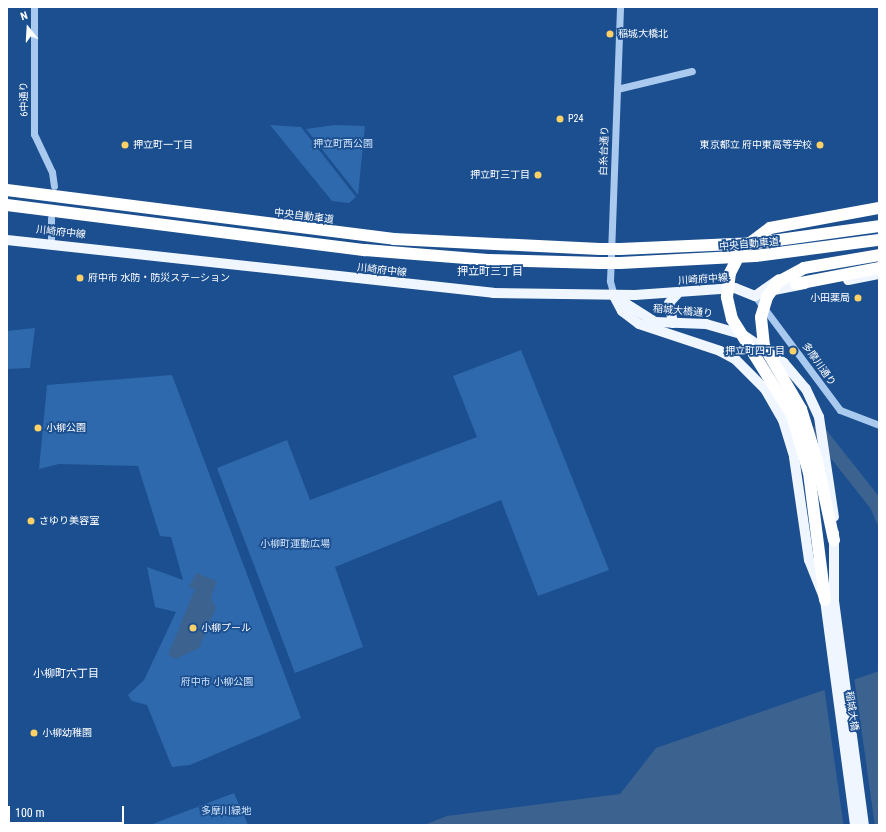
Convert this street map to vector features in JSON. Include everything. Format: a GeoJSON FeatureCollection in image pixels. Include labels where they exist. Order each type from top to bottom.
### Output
{"type":"FeatureCollection","features":[{"type":"Feature","properties":{"kind":"highway","name":"中央自動車道"},"geometry":{"type":"LineString","coordinates":[[7,190],[394,239],[600,249],[757,242],[879,226]]}},
{"type":"Feature","properties":{"kind":"highway","name":"中央自動車道"},"geometry":{"type":"LineString","coordinates":[[7,205],[366,250],[620,263],[755,256],[879,240]]}},
{"type":"Feature","properties":{"kind":"highway"},"geometry":{"type":"LineString","coordinates":[[830,601],[809,473],[800,434],[782,396],[732,318],[727,286],[742,249],[759,234],[792,222],[879,208]]}},
{"type":"Feature","properties":{"kind":"highway"},"geometry":{"type":"LineString","coordinates":[[834,540],[809,429],[764,346],[761,317],[773,289],[794,272],[879,255]]}},
{"type":"Feature","properties":{"kind":"highway"},"geometry":{"type":"LineString","coordinates":[[796,284],[879,268]]}},
{"type":"Feature","properties":{"kind":"main road","name":"川崎府中線"},"geometry":{"type":"LineString","coordinates":[[7,240],[51,242],[485,292],[614,296],[678,293],[735,288],[755,296]]}},
{"type":"Feature","properties":{"kind":"main road"},"geometry":{"type":"LineString","coordinates":[[755,296],[778,280],[796,274],[879,260]]}},
{"type":"Feature","properties":{"kind":"main road"},"geometry":{"type":"LineString","coordinates":[[755,296],[796,284],[832,283],[879,274]]}},
{"type":"Feature","properties":{"kind":"main road"},"geometry":{"type":"LineString","coordinates":[[673,323],[668,303],[678,293]]}},
{"type":"Feature","properties":{"kind":"main road","name":"稲城大橋通り"},"geometry":{"type":"LineString","coordinates":[[614,296],[646,320],[728,329],[752,339],[778,357],[802,383],[819,417],[826,452],[834,540],[830,601]]}},
{"type":"Feature","properties":{"kind":"main road","name":"稲城大橋通り"},"geometry":{"type":"LineString","coordinates":[[614,296],[622,311],[639,324],[720,351],[751,372],[765,389],[783,420],[794,457],[809,560],[830,601]]}},
{"type":"Feature","properties":{"kind":"main road","name":"稲城大橋"},"geometry":{"type":"LineString","coordinates":[[830,601],[855,825]]}},
{"type":"Feature","properties":{"kind":"main road","name":"稲城大橋"},"geometry":{"type":"LineString","coordinates":[[830,601],[864,825]]}},
{"type":"Feature","properties":{"kind":"street","name":"6中通り"},"geometry":{"type":"LineString","coordinates":[[34,7],[34,134],[52,172],[54,186]]}},
{"type":"Feature","properties":{"kind":"street","name":"白糸台通り"},"geometry":{"type":"LineString","coordinates":[[614,296],[610,281],[620,7]]}},
{"type":"Feature","properties":{"kind":"street"},"geometry":{"type":"LineString","coordinates":[[617,89],[692,71]]}},
{"type":"Feature","properties":{"kind":"street"},"geometry":{"type":"LineString","coordinates":[[51,218],[51,242]]}},
{"type":"Feature","properties":{"kind":"street","name":"多摩川通り"},"geometry":{"type":"LineString","coordinates":[[755,296],[840,410],[879,425]]}},
{"type":"Feature","properties":{"kind":"green space"},"geometry":{"type":"Polygon","coordinates":[[[270,125],[301,127],[356,197],[349,203],[332,201],[270,125]]]}},
{"type":"Feature","properties":{"kind":"green space","name":"押立町西公園"},"geometry":{"type":"Polygon","coordinates":[[[335,125],[365,126],[358,195],[306,129],[335,125]]]}},
{"type":"Feature","properties":{"kind":"green space"},"geometry":{"type":"Polygon","coordinates":[[[35,328],[30,368],[7,369],[7,331],[35,328]]]}},
{"type":"Feature","properties":{"kind":"green space","name":"小柳町運動広場"},"geometry":{"type":"Polygon","coordinates":[[[521,350],[609,570],[538,596],[501,500],[335,567],[363,647],[295,673],[217,468],[287,440],[310,500],[477,437],[453,376],[521,350]]]}},
{"type":"Feature","properties":{"kind":"green space","name":"府中市 小柳公園"},"geometry":{"type":"Polygon","coordinates":[[[172,375],[301,718],[190,765],[172,767],[147,705],[132,701],[128,695],[144,680],[176,612],[155,607],[147,567],[183,580],[171,537],[160,536],[138,466],[59,464],[39,469],[47,385],[172,375]]]}},
{"type":"Feature","properties":{"kind":"green space","name":"多摩川緑地"},"geometry":{"type":"Polygon","coordinates":[[[234,793],[248,825],[150,825],[234,793]]]}},
{"type":"Feature","properties":{"kind":"shaded area"},"geometry":{"type":"Polygon","coordinates":[[[860,484],[879,498],[879,528],[860,484]]]}},
{"type":"Feature","properties":{"kind":"shaded area","name":"小柳プール"},"geometry":{"type":"Polygon","coordinates":[[[196,573],[217,581],[211,598],[216,608],[199,648],[175,659],[168,655],[195,589],[189,587],[196,573]]]}},
{"type":"Feature","properties":{"kind":"shaded area"},"geometry":{"type":"Polygon","coordinates":[[[879,671],[879,825],[424,825],[447,816],[620,794],[656,748],[879,671]]]}},
{"type":"Feature","properties":{"kind":"pier"},"geometry":{"type":"Polygon","coordinates":[[[854,677],[875,825],[843,825],[823,681],[854,677]]]}},
{"type":"Feature","properties":{"kind":"waterway"},"geometry":{"type":"LineString","coordinates":[[819,432],[879,508]]}},
{"type":"Feature","properties":{"kind":"place","name":"稲城大橋北"},"geometry":{"type":"Point","coordinates":[610,34]}},
{"type":"Feature","properties":{"kind":"place","name":"P24"},"geometry":{"type":"Point","coordinates":[560,119]}},
{"type":"Feature","properties":{"kind":"place","name":"押立町一丁目"},"geometry":{"type":"Point","coordinates":[125,145]}},
{"type":"Feature","properties":{"kind":"place","name":"東京都立 府中東高等学校"},"geometry":{"type":"Point","coordinates":[820,145]}},
{"type":"Feature","properties":{"kind":"place","name":"押立町三丁目"},"geometry":{"type":"Point","coordinates":[538,175]}},
{"type":"Feature","properties":{"kind":"place","name":"府中市 水防・防災ステーション"},"geometry":{"type":"Point","coordinates":[80,278]}},
{"type":"Feature","properties":{"kind":"place","name":"小田薬局"},"geometry":{"type":"Point","coordinates":[858,298]}},
{"type":"Feature","properties":{"kind":"place","name":"押立町四丁目"},"geometry":{"type":"Point","coordinates":[793,351]}},
{"type":"Feature","properties":{"kind":"place","name":"小柳公園"},"geometry":{"type":"Point","coordinates":[38,428]}},
{"type":"Feature","properties":{"kind":"place","name":"さゆり美容室"},"geometry":{"type":"Point","coordinates":[31,521]}},
{"type":"Feature","properties":{"kind":"place","name":"小柳プール"},"geometry":{"type":"Point","coordinates":[193,628]}},
{"type":"Feature","properties":{"kind":"place","name":"小柳幼稚園"},"geometry":{"type":"Point","coordinates":[34,733]}},
{"type":"Feature","properties":{"kind":"district","name":"押立町三丁目"},"geometry":{"type":"Point","coordinates":[490,272]}},
{"type":"Feature","properties":{"kind":"district","name":"小柳町六丁目"},"geometry":{"type":"Point","coordinates":[66,674]}}]}
